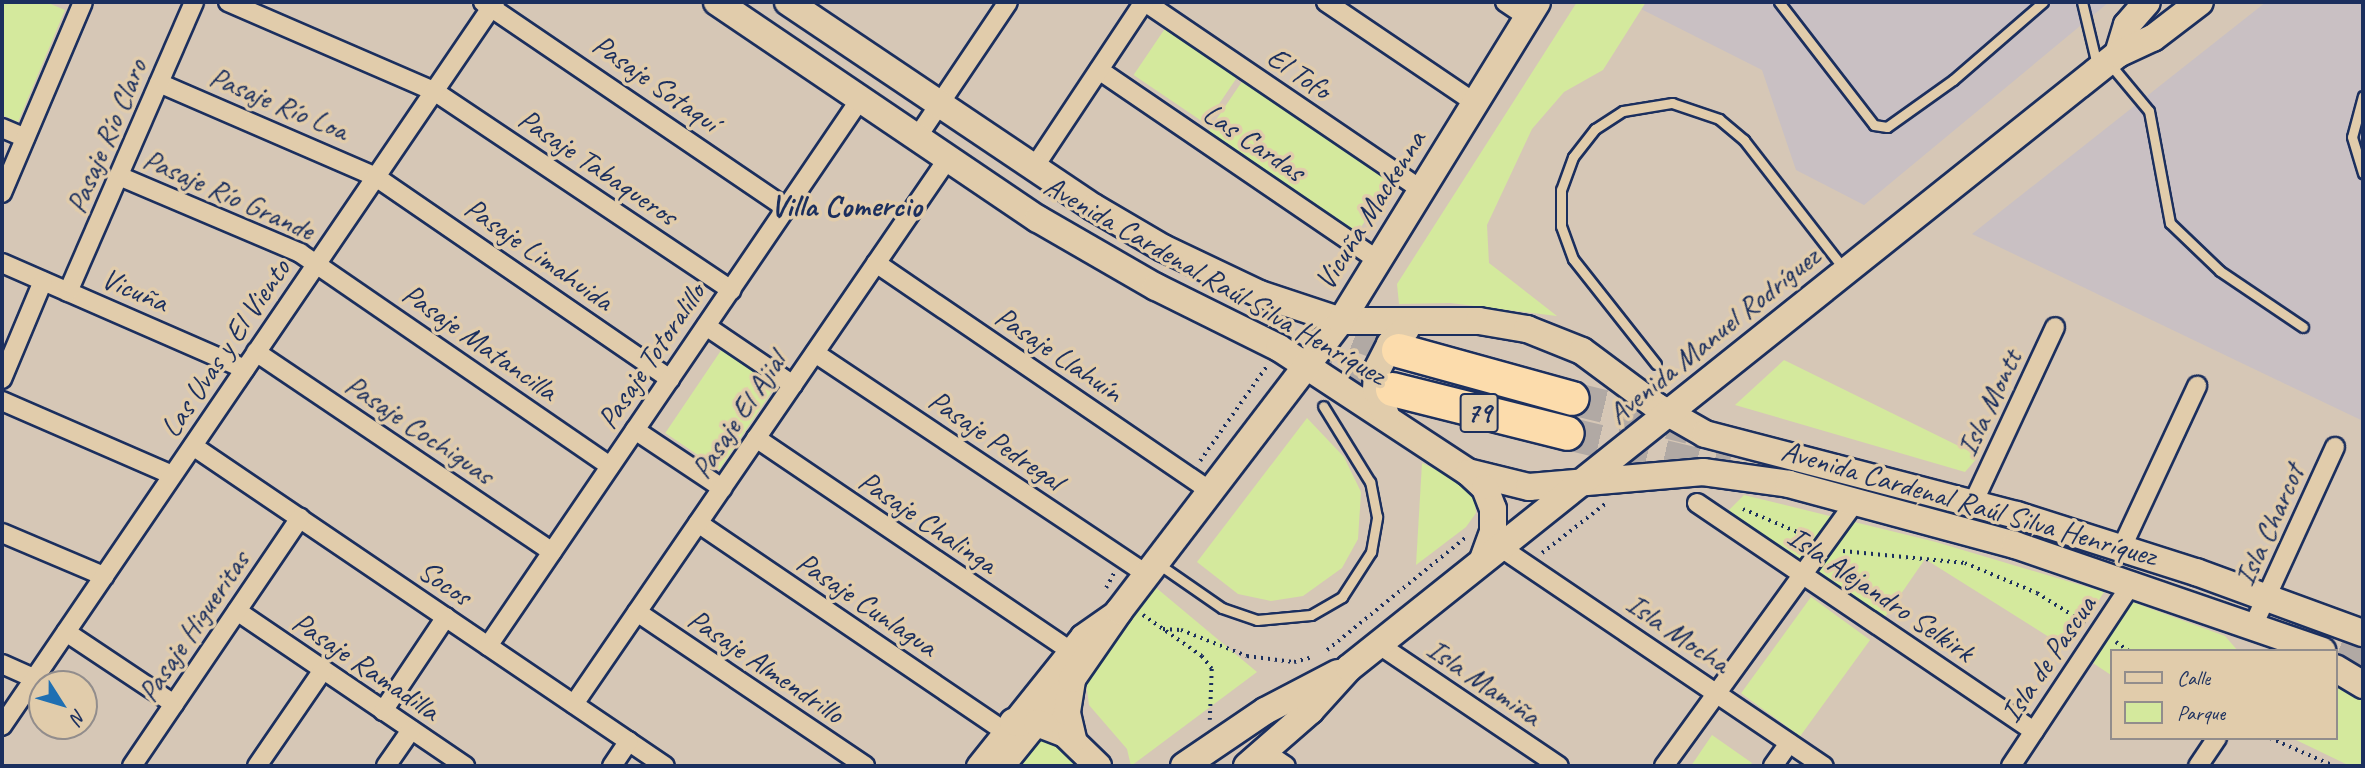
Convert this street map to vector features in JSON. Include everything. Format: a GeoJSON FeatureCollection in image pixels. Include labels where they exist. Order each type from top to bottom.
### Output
{"type":"FeatureCollection","features":[{"type":"Feature","properties":{"kind":"highway","name":"79"},"geometry":{"type":"LineString","coordinates":[[1405,337],[1572,398]]}},
{"type":"Feature","properties":{"kind":"highway","name":"79"},"geometry":{"type":"LineString","coordinates":[[1390,404],[1567,433]]}},
{"type":"Feature","properties":{"kind":"main road","name":"Avenida Cardenal Raúl Silva Henríquez"},"geometry":{"type":"LineString","coordinates":[[717,2],[1097,254],[1306,365],[1390,404],[1468,472],[1517,486],[1577,486],[1644,475],[1703,472],[1761,478],[1856,501],[2133,582],[2253,626],[2289,646],[2309,649]]}},
{"type":"Feature","properties":{"kind":"main road","name":"Avenida Cardenal Raúl Silva Henríquez"},"geometry":{"type":"LineString","coordinates":[[788,2],[1032,169],[1139,235],[1229,281],[1340,321],[1405,337],[1479,321],[1550,337],[1591,357],[1668,413],[1726,441],[1973,503],[2122,547],[2311,612],[2363,633]]}},
{"type":"Feature","properties":{"kind":"main road"},"geometry":{"type":"LineString","coordinates":[[2108,62],[2127,25],[2147,2]]}},
{"type":"Feature","properties":{"kind":"main road","name":"Avenida Manuel Rodríguez"},"geometry":{"type":"LineString","coordinates":[[1266,762],[1349,668],[1378,644],[2108,62],[2159,34],[2200,2]]}},
{"type":"Feature","properties":{"kind":"main road","name":"Vicuña Mackenna"},"geometry":{"type":"LineString","coordinates":[[1072,679],[1119,611],[1340,321],[1532,9]]}},
{"type":"Feature","properties":{"kind":"main road"},"geometry":{"type":"LineString","coordinates":[[1390,404],[1376,390],[1377,370],[1390,344],[1405,337]]}},
{"type":"Feature","properties":{"kind":"main road"},"geometry":{"type":"LineString","coordinates":[[1468,472],[1485,488],[1493,509],[1491,555]]}},
{"type":"Feature","properties":{"kind":"main road","name":"Avenida Cardenal Raúl Silva Henríquez"},"geometry":{"type":"LineString","coordinates":[[2311,612],[2363,617]]}},
{"type":"Feature","properties":{"kind":"main road"},"geometry":{"type":"LineString","coordinates":[[2337,656],[2363,665]]}},
{"type":"Feature","properties":{"kind":"main road","name":"Avenida Manuel Rodríguez"},"geometry":{"type":"LineString","coordinates":[[1184,766],[1265,711],[1349,668]]}},
{"type":"Feature","properties":{"kind":"main road"},"geometry":{"type":"LineString","coordinates":[[2337,669],[2363,685]]}},
{"type":"Feature","properties":{"kind":"main road"},"geometry":{"type":"LineString","coordinates":[[1072,679],[1067,712],[1073,739],[1098,766]]}},
{"type":"Feature","properties":{"kind":"main road"},"geometry":{"type":"LineString","coordinates":[[1018,726],[1073,739]]}},
{"type":"Feature","properties":{"kind":"street"},"geometry":{"type":"LineString","coordinates":[[2,193],[81,2]]}},
{"type":"Feature","properties":{"kind":"street","name":"Pasaje Tabaqueros"},"geometry":{"type":"LineString","coordinates":[[229,2],[434,91],[730,289]]}},
{"type":"Feature","properties":{"kind":"street"},"geometry":{"type":"LineString","coordinates":[[918,136],[1008,2]]}},
{"type":"Feature","properties":{"kind":"street"},"geometry":{"type":"LineString","coordinates":[[1032,169],[1145,2]]}},
{"type":"Feature","properties":{"kind":"street","name":"El Tofo"},"geometry":{"type":"LineString","coordinates":[[1145,2],[1422,190]]}},
{"type":"Feature","properties":{"kind":"street"},"geometry":{"type":"LineString","coordinates":[[1326,2],[1475,103]]}},
{"type":"Feature","properties":{"kind":"street"},"geometry":{"type":"LineString","coordinates":[[1505,2],[1532,9]]}},
{"type":"Feature","properties":{"kind":"street","name":"Las Uvas y El Viento"},"geometry":{"type":"LineString","coordinates":[[40,670],[376,177],[490,3]]}},
{"type":"Feature","properties":{"kind":"street","name":"Pasaje Sotaquí"},"geometry":{"type":"LineString","coordinates":[[490,3],[786,208]]}},
{"type":"Feature","properties":{"kind":"street","name":"Pasaje Río Claro"},"geometry":{"type":"LineString","coordinates":[[68,292],[159,83],[188,4]]}},
{"type":"Feature","properties":{"kind":"street","name":"Las Cardas"},"geometry":{"type":"LineString","coordinates":[[1099,70],[1378,261]]}},
{"type":"Feature","properties":{"kind":"street","name":"Pasaje Río Loa"},"geometry":{"type":"LineString","coordinates":[[159,83],[376,177]]}},
{"type":"Feature","properties":{"kind":"street","name":"Pasaje Totoralillo"},"geometry":{"type":"LineString","coordinates":[[488,646],[861,98]]}},
{"type":"Feature","properties":{"kind":"street"},"geometry":{"type":"LineString","coordinates":[[2,128],[25,138]]}},
{"type":"Feature","properties":{"kind":"street","name":"Pasaje El Ajial"},"geometry":{"type":"LineString","coordinates":[[574,704],[949,157]]}},
{"type":"Feature","properties":{"kind":"street","name":"Pasaje Río Grande"},"geometry":{"type":"LineString","coordinates":[[119,176],[284,245],[317,264]]}},
{"type":"Feature","properties":{"kind":"street","name":"Pasaje Limahuida"},"geometry":{"type":"LineString","coordinates":[[376,177],[670,379]]}},
{"type":"Feature","properties":{"kind":"street","name":"Vicuña"},"geometry":{"type":"LineString","coordinates":[[2,263],[245,369]]}},
{"type":"Feature","properties":{"kind":"street","name":"Pasaje Llahuín"},"geometry":{"type":"LineString","coordinates":[[876,263],[1210,491]]}},
{"type":"Feature","properties":{"kind":"street","name":"Pasaje Matancilla"},"geometry":{"type":"LineString","coordinates":[[317,264],[610,466]]}},
{"type":"Feature","properties":{"kind":"street"},"geometry":{"type":"LineString","coordinates":[[2,379],[43,281]]}},
{"type":"Feature","properties":{"kind":"street"},"geometry":{"type":"LineString","coordinates":[[706,326],[793,385]]}},
{"type":"Feature","properties":{"kind":"street","name":"Isla Montt"},"geometry":{"type":"LineString","coordinates":[[1973,503],[2055,327]]}},
{"type":"Feature","properties":{"kind":"street","name":"Pasaje Cochiguas"},"geometry":{"type":"LineString","coordinates":[[256,352],[552,552]]}},
{"type":"Feature","properties":{"kind":"street","name":"Pasaje Pedregal"},"geometry":{"type":"LineString","coordinates":[[815,353],[1152,568]]}},
{"type":"Feature","properties":{"kind":"street"},"geometry":{"type":"LineString","coordinates":[[2122,547],[2197,386]]}},
{"type":"Feature","properties":{"kind":"street"},"geometry":{"type":"LineString","coordinates":[[2,401],[172,475]]}},
{"type":"Feature","properties":{"kind":"street"},"geometry":{"type":"LineString","coordinates":[[635,430],[722,488]]}},
{"type":"Feature","properties":{"kind":"street","name":"Pasaje Chalinga"},"geometry":{"type":"LineString","coordinates":[[756,438],[1069,650]]}},
{"type":"Feature","properties":{"kind":"street","name":"Socos"},"geometry":{"type":"LineString","coordinates":[[193,446],[665,766]]}},
{"type":"Feature","properties":{"kind":"street","name":"Isla Charcot"},"geometry":{"type":"LineString","coordinates":[[2253,626],[2336,447]]}},
{"type":"Feature","properties":{"kind":"street"},"geometry":{"type":"LineString","coordinates":[[1664,766],[1856,501]]}},
{"type":"Feature","properties":{"kind":"street","name":"Isla Alejandro Selkirk"},"geometry":{"type":"LineString","coordinates":[[1697,503],[2034,731]]}},
{"type":"Feature","properties":{"kind":"street","name":"Pasaje Higueritas"},"geometry":{"type":"LineString","coordinates":[[132,766],[300,518]]}},
{"type":"Feature","properties":{"kind":"street","name":"Pasaje Cunlagua"},"geometry":{"type":"LineString","coordinates":[[698,523],[1018,726]]}},
{"type":"Feature","properties":{"kind":"street"},"geometry":{"type":"LineString","coordinates":[[2,533],[104,576]]}},
{"type":"Feature","properties":{"kind":"street","name":"Isla Mocha"},"geometry":{"type":"LineString","coordinates":[[1491,555],[1716,693],[1824,766]]}},
{"type":"Feature","properties":{"kind":"street","name":"Isla de Pascua"},"geometry":{"type":"LineString","coordinates":[[2011,766],[2133,582]]}},
{"type":"Feature","properties":{"kind":"street","name":"Pasaje Ramadilla"},"geometry":{"type":"LineString","coordinates":[[237,611],[465,766]]}},
{"type":"Feature","properties":{"kind":"street","name":"Vicuña Mackenna"},"geometry":{"type":"LineString","coordinates":[[1002,766],[1018,726],[1069,650],[1096,623],[1119,611]]}},
{"type":"Feature","properties":{"kind":"street","name":"Pasaje Almendrillo"},"geometry":{"type":"LineString","coordinates":[[637,612],[865,766]]}},
{"type":"Feature","properties":{"kind":"street"},"geometry":{"type":"LineString","coordinates":[[383,711],[446,617]]}},
{"type":"Feature","properties":{"kind":"street"},"geometry":{"type":"LineString","coordinates":[[66,632],[174,704]]}},
{"type":"Feature","properties":{"kind":"street","name":"Isla Mamiña"},"geometry":{"type":"LineString","coordinates":[[1378,644],[1559,766]]}},
{"type":"Feature","properties":{"kind":"street"},"geometry":{"type":"LineString","coordinates":[[2,664],[28,675]]}},
{"type":"Feature","properties":{"kind":"street"},"geometry":{"type":"LineString","coordinates":[[257,766],[323,670]]}},
{"type":"Feature","properties":{"kind":"street","name":"Vicuña Mackenna"},"geometry":{"type":"LineString","coordinates":[[978,766],[1018,726],[1072,679]]}},
{"type":"Feature","properties":{"kind":"street","name":"Las Uvas y El Viento"},"geometry":{"type":"LineString","coordinates":[[2,726],[28,687]]}},
{"type":"Feature","properties":{"kind":"street"},"geometry":{"type":"LineString","coordinates":[[386,766],[411,730]]}},
{"type":"Feature","properties":{"kind":"street"},"geometry":{"type":"LineString","coordinates":[[2198,766],[2216,740]]}},
{"type":"Feature","properties":{"kind":"street"},"geometry":{"type":"LineString","coordinates":[[612,766],[629,741]]}},
{"type":"Feature","properties":{"kind":"street"},"geometry":{"type":"LineString","coordinates":[[1773,766],[1789,743]]}},
{"type":"Feature","properties":{"kind":"lane"},"geometry":{"type":"LineString","coordinates":[[1779,2],[1874,125],[1887,127],[1953,80],[2043,2]]}},
{"type":"Feature","properties":{"kind":"lane"},"geometry":{"type":"LineString","coordinates":[[2082,2],[2108,62],[2149,111],[2170,223],[2220,271],[2302,327]]}},
{"type":"Feature","properties":{"kind":"lane"},"geometry":{"type":"LineString","coordinates":[[2363,96],[2352,137],[2363,173]]}},
{"type":"Feature","properties":{"kind":"lane"},"geometry":{"type":"LineString","coordinates":[[1656,365],[1573,259],[1561,226],[1561,190],[1573,157],[1595,129],[1623,111],[1672,103],[1719,119],[1744,140],[1846,271]]}},
{"type":"Feature","properties":{"kind":"lane"},"geometry":{"type":"LineString","coordinates":[[1152,568],[1222,608],[1256,620],[1302,618],[1342,597],[1371,552],[1377,517],[1370,482],[1323,406]]}},
{"type":"Feature","properties":{"kind":"path"},"geometry":{"type":"LineString","coordinates":[[1330,648],[1471,533]]}},
{"type":"Feature","properties":{"kind":"path"},"geometry":{"type":"LineString","coordinates":[[1161,628],[1181,630],[1247,656],[1275,661],[1294,662],[1323,654]]}},
{"type":"Feature","properties":{"kind":"path"},"geometry":{"type":"LineString","coordinates":[[2275,740],[2334,766]]}},
{"type":"Feature","properties":{"kind":"shaded area"},"geometry":{"type":"Polygon","coordinates":[[[1646,2],[2109,2],[1864,205],[1796,170],[1762,70],[1641,9],[1646,2]]]}},
{"type":"Feature","properties":{"kind":"shaded area"},"geometry":{"type":"Polygon","coordinates":[[[2266,2],[2363,2],[2363,421],[1972,234],[2266,2]]]}},
{"type":"Feature","properties":{"kind":"green space"},"geometry":{"type":"Polygon","coordinates":[[[2,2],[46,2],[65,10],[18,122],[2,115],[2,2]]]}},
{"type":"Feature","properties":{"kind":"green space"},"geometry":{"type":"Polygon","coordinates":[[[1577,2],[1646,2],[1603,70],[1564,92],[1532,129],[1487,225],[1489,263],[1557,316],[1450,303],[1399,304],[1397,284],[1577,2]]]}},
{"type":"Feature","properties":{"kind":"green space"},"geometry":{"type":"Polygon","coordinates":[[[1166,27],[1238,76],[1206,124],[1134,75],[1166,27]]]}},
{"type":"Feature","properties":{"kind":"green space"},"geometry":{"type":"Polygon","coordinates":[[[1245,77],[1394,178],[1357,233],[1208,133],[1245,77]]]}},
{"type":"Feature","properties":{"kind":"green space"},"geometry":{"type":"Polygon","coordinates":[[[724,346],[778,382],[719,469],[665,433],[724,346]]]}},
{"type":"Feature","properties":{"kind":"green space"},"geometry":{"type":"Polygon","coordinates":[[[1784,360],[1979,456],[1965,472],[1735,405],[1784,360]]]}},
{"type":"Feature","properties":{"kind":"green space"},"geometry":{"type":"Polygon","coordinates":[[[1307,418],[1344,457],[1361,492],[1358,539],[1342,568],[1303,596],[1271,601],[1238,594],[1197,562],[1307,418]]]}},
{"type":"Feature","properties":{"kind":"green space"},"geometry":{"type":"Polygon","coordinates":[[[1422,463],[1461,481],[1474,494],[1476,513],[1466,527],[1416,565],[1422,463]]]}},
{"type":"Feature","properties":{"kind":"green space"},"geometry":{"type":"Polygon","coordinates":[[[1744,495],[1936,542],[2104,592],[2068,649],[1925,559],[1883,620],[1728,511],[1744,495]]]}},
{"type":"Feature","properties":{"kind":"green space"},"geometry":{"type":"Polygon","coordinates":[[[1154,586],[1257,672],[1131,766],[1127,749],[1089,705],[1084,668],[1154,586]]]}},
{"type":"Feature","properties":{"kind":"green space"},"geometry":{"type":"Polygon","coordinates":[[[1811,597],[1870,640],[1800,736],[1741,693],[1811,597]]]}},
{"type":"Feature","properties":{"kind":"green space"},"geometry":{"type":"Polygon","coordinates":[[[2127,600],[2225,636],[2236,649],[2110,649],[2110,674],[2090,661],[2127,600]]]}},
{"type":"Feature","properties":{"kind":"green space"},"geometry":{"type":"Polygon","coordinates":[[[2337,687],[2363,699],[2363,766],[2350,766],[2296,740],[2337,740],[2337,687]]]}},
{"type":"Feature","properties":{"kind":"green space"},"geometry":{"type":"Polygon","coordinates":[[[1712,735],[1752,763],[1749,766],[1691,766],[1712,735]]]}},
{"type":"Feature","properties":{"kind":"green space"},"geometry":{"type":"Polygon","coordinates":[[[1034,736],[1057,743],[1086,766],[1009,766],[1034,736]]]}},
{"type":"Feature","properties":{"kind":"tunnel"},"geometry":{"type":"LineString","coordinates":[[1309,316],[1398,350]]}},
{"type":"Feature","properties":{"kind":"tunnel"},"geometry":{"type":"LineString","coordinates":[[1299,356],[1392,389]]}},
{"type":"Feature","properties":{"kind":"tunnel"},"geometry":{"type":"LineString","coordinates":[[1572,398],[1689,427]]}},
{"type":"Feature","properties":{"kind":"tunnel"},"geometry":{"type":"LineString","coordinates":[[1567,433],[1728,471]]}},
{"type":"Feature","properties":{"kind":"tunnel"},"geometry":{"type":"LineString","coordinates":[[2292,632],[2337,649]]}},
{"type":"Feature","properties":{"kind":"tunnel"},"geometry":{"type":"LineString","coordinates":[[2337,649],[2363,659]]}},
{"type":"Feature","properties":{"kind":"district","name":"Villa Comercio"},"geometry":{"type":"Point","coordinates":[846,206]}}]}
